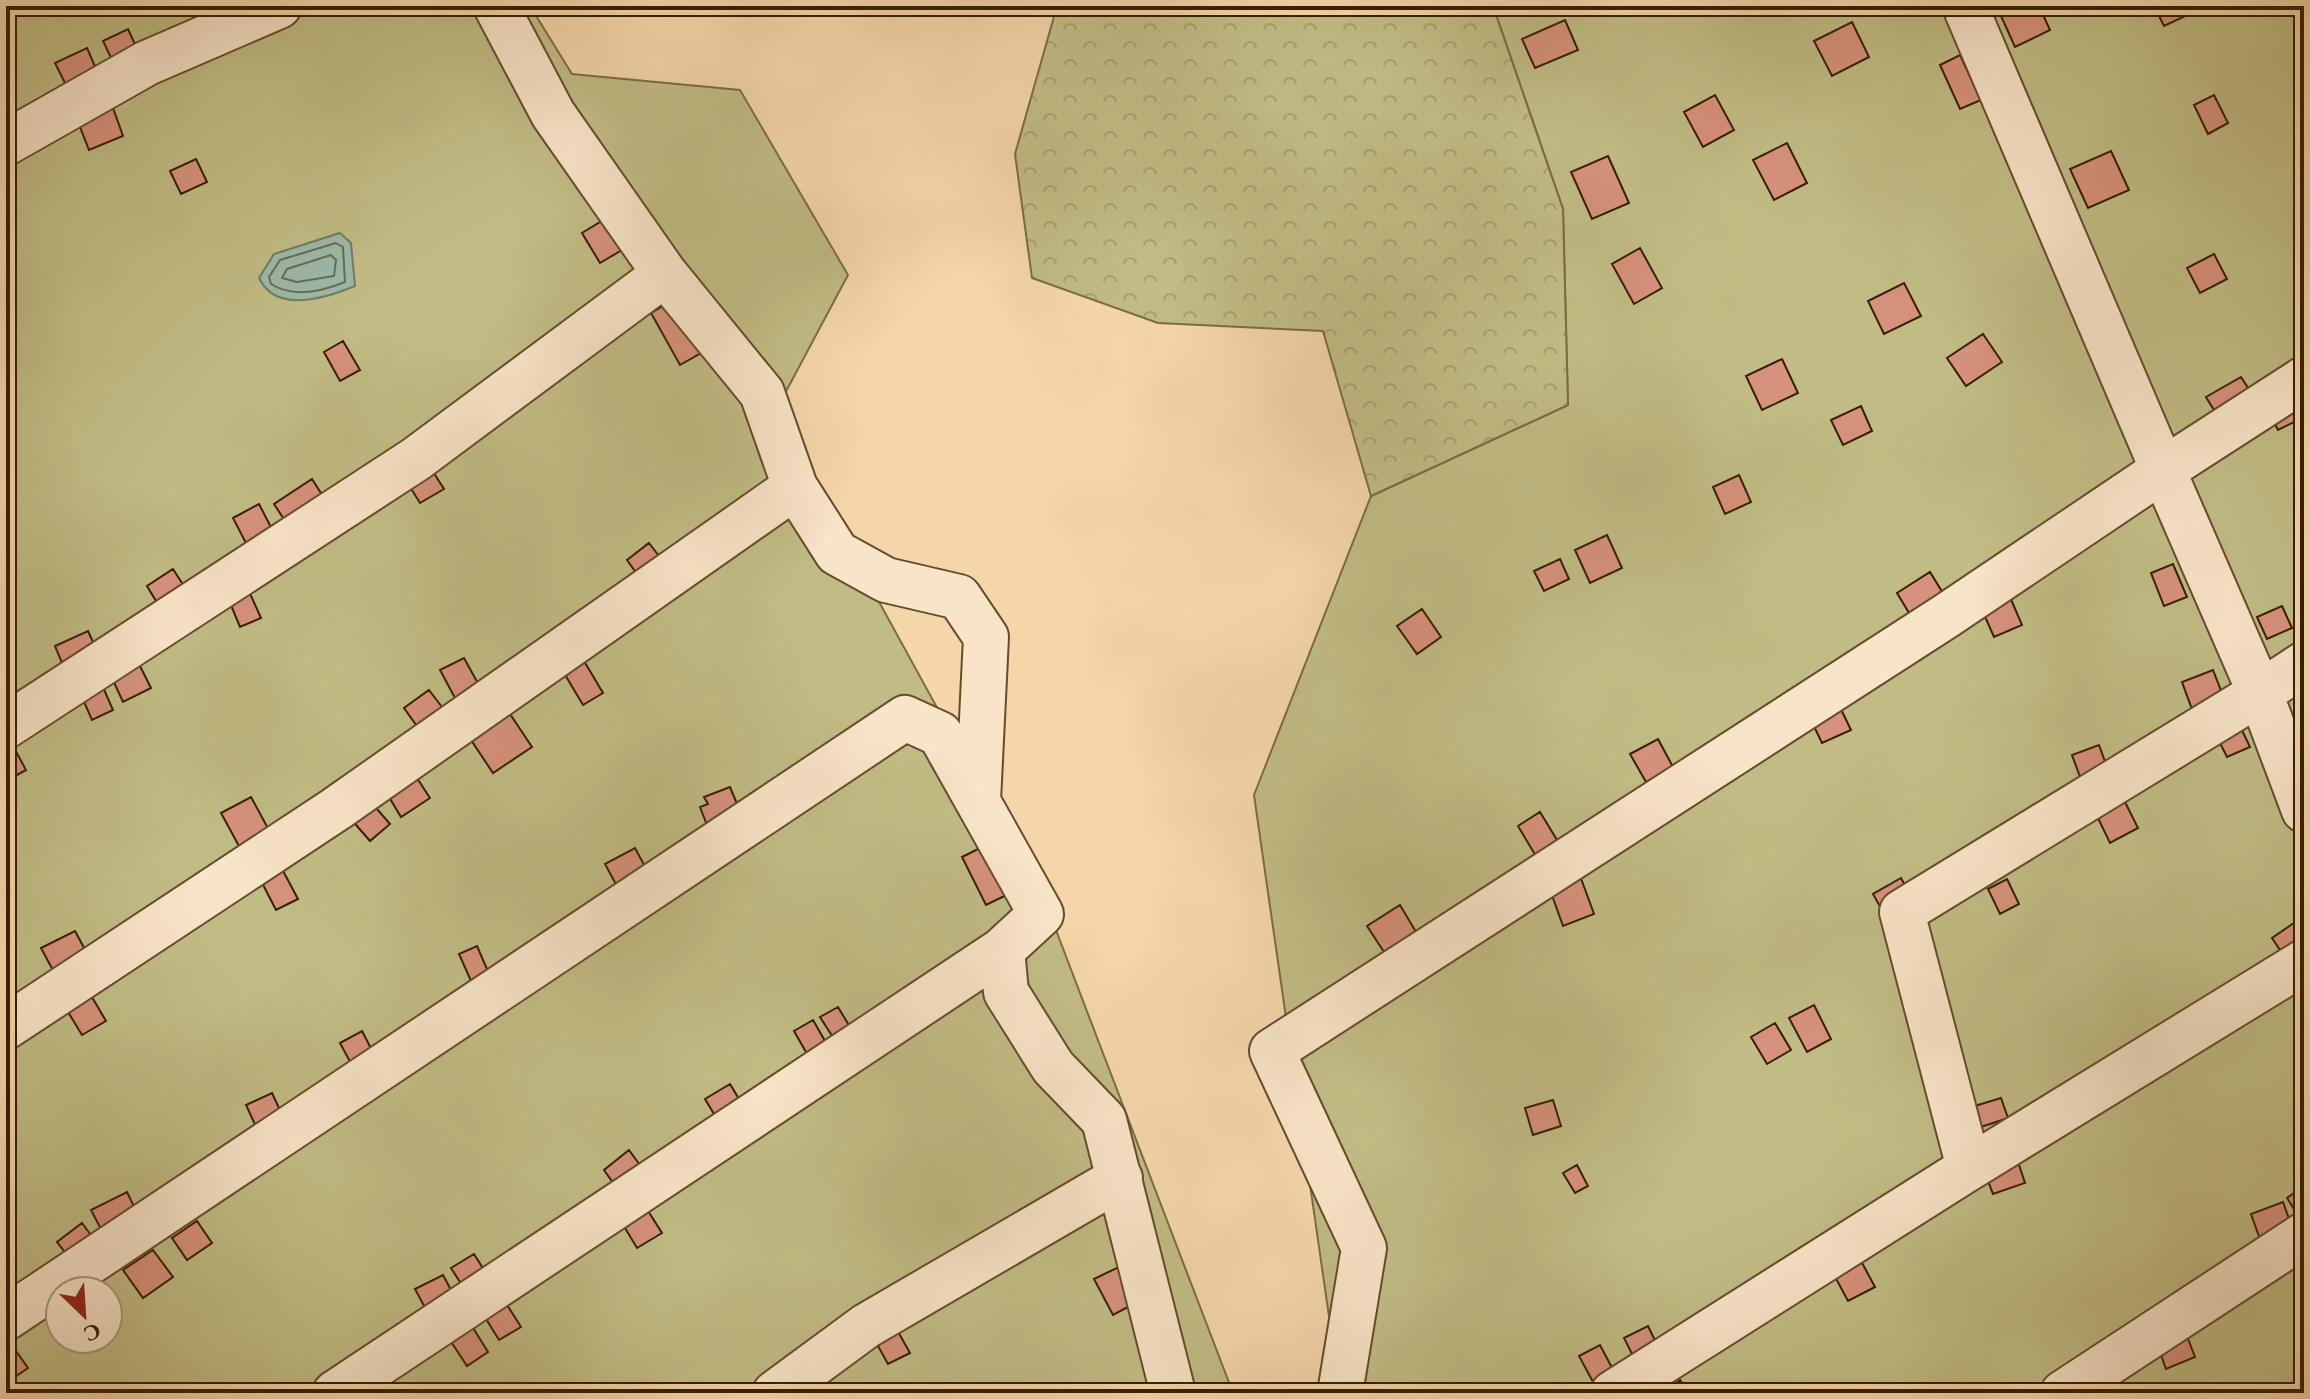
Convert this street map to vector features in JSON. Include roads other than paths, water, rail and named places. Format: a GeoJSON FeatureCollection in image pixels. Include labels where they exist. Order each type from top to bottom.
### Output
{"type":"FeatureCollection","features":[{"type":"Feature","properties":{"kind":"lane"},"geometry":{"type":"LineString","coordinates":[[6,143],[147,63],[279,6]]}},
{"type":"Feature","properties":{"kind":"lane"},"geometry":{"type":"LineString","coordinates":[[496,6],[553,114],[665,274],[762,393],[795,487],[837,553],[886,580],[959,597],[986,637],[978,801]]}},
{"type":"Feature","properties":{"kind":"lane"},"geometry":{"type":"LineString","coordinates":[[1969,8],[2260,693],[2304,810]]}},
{"type":"Feature","properties":{"kind":"lane"},"geometry":{"type":"LineString","coordinates":[[6,726],[416,459],[665,274]]}},
{"type":"Feature","properties":{"kind":"lane"},"geometry":{"type":"LineString","coordinates":[[1340,1393],[1364,1248],[1272,1051],[1946,616],[2304,379]]}},
{"type":"Feature","properties":{"kind":"lane"},"geometry":{"type":"LineString","coordinates":[[6,1027],[336,809],[795,487]]}},
{"type":"Feature","properties":{"kind":"lane"},"geometry":{"type":"LineString","coordinates":[[1969,1168],[1902,912],[2304,664]]}},
{"type":"Feature","properties":{"kind":"lane"},"geometry":{"type":"LineString","coordinates":[[6,1318],[905,718],[940,734],[1041,914],[1002,950],[335,1393]]}},
{"type":"Feature","properties":{"kind":"lane"},"geometry":{"type":"LineString","coordinates":[[1002,950],[1006,992],[1053,1067],[1104,1120],[1173,1393]]}},
{"type":"Feature","properties":{"kind":"lane"},"geometry":{"type":"LineString","coordinates":[[1613,1393],[1969,1168],[2304,962]]}},
{"type":"Feature","properties":{"kind":"lane"},"geometry":{"type":"LineString","coordinates":[[775,1393],[866,1326],[1120,1178]]}},
{"type":"Feature","properties":{"kind":"lane"},"geometry":{"type":"LineString","coordinates":[[2063,1393],[2304,1235]]}},
{"type":"Feature","properties":{"kind":"water"},"geometry":{"type":"Polygon","coordinates":[[[340,233],[351,243],[355,286],[316,298],[289,300],[267,289],[259,278],[274,254],[340,233]]]}}]}
